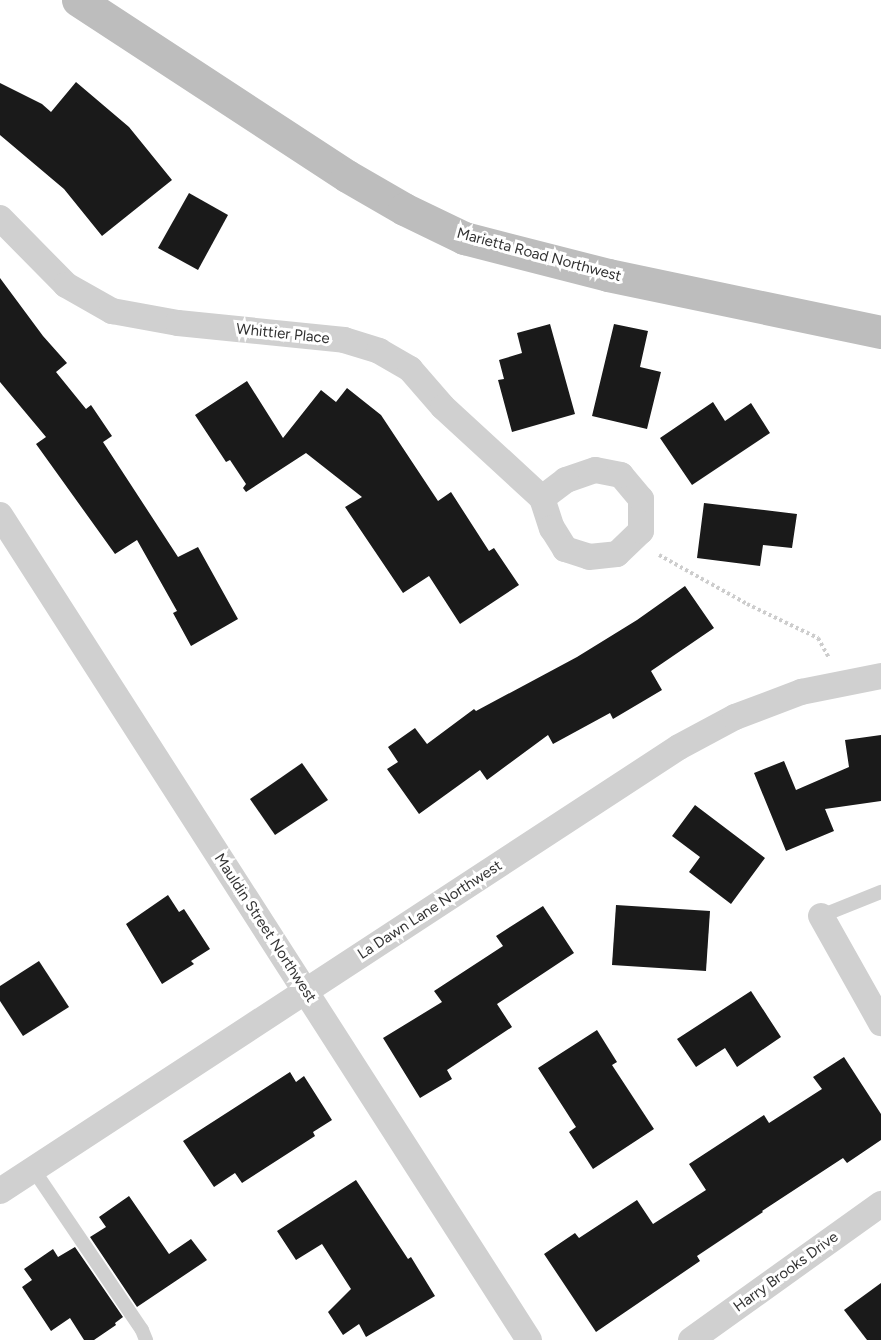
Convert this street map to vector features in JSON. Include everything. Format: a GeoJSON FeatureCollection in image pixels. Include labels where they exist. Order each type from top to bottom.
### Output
{"type":"FeatureCollection","features":[{"type":"Feature","properties":{"kind":"main road","name":"Marietta Road Northwest"},"geometry":{"type":"LineString","coordinates":[[78,0],[347,176],[404,209],[464,238],[608,274],[881,332]]}},
{"type":"Feature","properties":{"kind":"street","name":"Whittier Place"},"geometry":{"type":"LineString","coordinates":[[0,219],[66,285],[112,311],[178,323],[344,340],[379,351],[410,369],[443,407],[542,498],[552,528],[565,549],[589,557],[617,554],[633,539]]}},
{"type":"Feature","properties":{"kind":"street"},"geometry":{"type":"LineString","coordinates":[[542,498],[566,480],[595,471],[621,475],[641,499],[640,531],[633,539]]}},
{"type":"Feature","properties":{"kind":"street","name":"Mauldin Street Northwest"},"geometry":{"type":"LineString","coordinates":[[0,515],[529,1340]]}},
{"type":"Feature","properties":{"kind":"street","name":"La Dawn Lane Northwest"},"geometry":{"type":"LineString","coordinates":[[0,1191],[680,747],[735,717],[801,692],[881,676]]}},
{"type":"Feature","properties":{"kind":"street"},"geometry":{"type":"LineString","coordinates":[[821,916],[881,1023]]}},
{"type":"Feature","properties":{"kind":"street","name":"Harry Brooks Drive"},"geometry":{"type":"LineString","coordinates":[[691,1340],[881,1204]]}},
{"type":"Feature","properties":{"kind":"lane"},"geometry":{"type":"LineString","coordinates":[[821,916],[881,892]]}},
{"type":"Feature","properties":{"kind":"lane"},"geometry":{"type":"LineString","coordinates":[[33,1170],[142,1330],[146,1340]]}},
{"type":"Feature","properties":{"kind":"path"},"geometry":{"type":"LineString","coordinates":[[633,539],[747,604],[818,638],[843,683]]}},
{"type":"Feature","properties":{"kind":"building"},"geometry":{"type":"Polygon","coordinates":[[[76,82],[129,127],[172,180],[102,236],[64,189],[0,135],[0,83],[42,104],[51,112],[76,82]]]}},
{"type":"Feature","properties":{"kind":"building"},"geometry":{"type":"Polygon","coordinates":[[[189,193],[228,215],[198,270],[158,248],[189,193]]]}},
{"type":"Feature","properties":{"kind":"building"},"geometry":{"type":"Polygon","coordinates":[[[0,278],[43,336],[67,363],[56,372],[86,409],[91,405],[112,436],[103,442],[178,557],[198,547],[238,619],[191,646],[173,613],[177,611],[137,540],[115,554],[36,444],[46,437],[0,382],[0,278]]]}},
{"type":"Feature","properties":{"kind":"building"},"geometry":{"type":"Polygon","coordinates":[[[550,324],[575,414],[512,432],[498,380],[504,379],[499,360],[522,353],[517,333],[550,324]]]}},
{"type":"Feature","properties":{"kind":"building"},"geometry":{"type":"Polygon","coordinates":[[[614,324],[648,331],[640,367],[661,372],[647,429],[592,416],[614,324]]]}},
{"type":"Feature","properties":{"kind":"building"},"geometry":{"type":"Polygon","coordinates":[[[247,381],[283,438],[321,390],[336,402],[347,388],[381,415],[438,501],[451,492],[489,551],[494,548],[519,585],[460,624],[429,576],[403,593],[345,507],[362,497],[306,453],[246,492],[243,488],[246,484],[230,460],[226,462],[195,415],[247,381]]]}},
{"type":"Feature","properties":{"kind":"building"},"geometry":{"type":"Polygon","coordinates":[[[713,402],[725,421],[751,403],[770,433],[692,485],[660,438],[713,402]]]}},
{"type":"Feature","properties":{"kind":"building"},"geometry":{"type":"Polygon","coordinates":[[[704,503],[797,514],[792,548],[763,545],[760,566],[697,558],[704,503]]]}},
{"type":"Feature","properties":{"kind":"building"},"geometry":{"type":"Polygon","coordinates":[[[685,586],[714,628],[651,671],[662,690],[613,719],[610,713],[553,744],[548,735],[487,780],[480,770],[419,814],[387,769],[398,762],[388,747],[415,728],[427,744],[474,709],[476,711],[577,657],[637,620],[685,586]]]}},
{"type":"Feature","properties":{"kind":"building"},"geometry":{"type":"Polygon","coordinates":[[[881,735],[881,801],[825,809],[834,831],[786,851],[754,773],[784,761],[796,790],[849,767],[845,740],[881,735]]]}},
{"type":"Feature","properties":{"kind":"building"},"geometry":{"type":"Polygon","coordinates":[[[302,763],[328,800],[275,835],[250,799],[302,763]]]}},
{"type":"Feature","properties":{"kind":"building"},"geometry":{"type":"Polygon","coordinates":[[[695,805],[765,858],[731,904],[689,872],[700,857],[672,836],[695,805]]]}},
{"type":"Feature","properties":{"kind":"building"},"geometry":{"type":"Polygon","coordinates":[[[168,895],[179,912],[184,909],[210,949],[191,961],[194,964],[162,984],[126,924],[168,895]]]}},
{"type":"Feature","properties":{"kind":"building"},"geometry":{"type":"Polygon","coordinates":[[[616,905],[710,911],[706,971],[612,965],[616,905]]]}},
{"type":"Feature","properties":{"kind":"building"},"geometry":{"type":"Polygon","coordinates":[[[543,906],[574,953],[497,1004],[512,1027],[447,1070],[452,1079],[420,1098],[383,1038],[442,1002],[434,991],[503,946],[496,936],[543,906]]]}},
{"type":"Feature","properties":{"kind":"building"},"geometry":{"type":"Polygon","coordinates":[[[39,961],[69,1007],[23,1036],[0,1001],[0,986],[39,961]]]}},
{"type":"Feature","properties":{"kind":"building"},"geometry":{"type":"Polygon","coordinates":[[[751,991],[781,1037],[737,1067],[725,1048],[696,1067],[677,1039],[751,991]]]}},
{"type":"Feature","properties":{"kind":"building"},"geometry":{"type":"Polygon","coordinates":[[[597,1030],[617,1062],[612,1065],[654,1129],[593,1169],[569,1132],[576,1127],[538,1068],[597,1030]]]}},
{"type":"Feature","properties":{"kind":"building"},"geometry":{"type":"Polygon","coordinates":[[[844,1057],[881,1114],[881,1140],[847,1163],[843,1158],[762,1211],[697,1256],[700,1261],[596,1332],[544,1254],[575,1233],[579,1238],[637,1200],[653,1224],[706,1190],[689,1164],[764,1115],[769,1123],[822,1089],[813,1077],[844,1057]]]}},
{"type":"Feature","properties":{"kind":"building"},"geometry":{"type":"Polygon","coordinates":[[[290,1072],[296,1082],[304,1076],[332,1120],[313,1132],[315,1136],[242,1183],[235,1173],[214,1187],[183,1141],[290,1072]]]}},
{"type":"Feature","properties":{"kind":"building"},"geometry":{"type":"Polygon","coordinates":[[[356,1180],[408,1259],[411,1257],[435,1296],[366,1337],[359,1324],[343,1335],[328,1312],[351,1289],[322,1244],[296,1260],[277,1231],[356,1180]]]}},
{"type":"Feature","properties":{"kind":"building"},"geometry":{"type":"Polygon","coordinates":[[[129,1196],[169,1254],[191,1239],[207,1260],[137,1307],[90,1237],[106,1227],[99,1217],[129,1196]]]}},
{"type":"Feature","properties":{"kind":"building"},"geometry":{"type":"Polygon","coordinates":[[[75,1247],[123,1317],[115,1323],[116,1325],[94,1340],[84,1340],[70,1318],[51,1331],[22,1287],[32,1280],[24,1269],[53,1249],[58,1257],[75,1247]]]}},
{"type":"Feature","properties":{"kind":"building"},"geometry":{"type":"Polygon","coordinates":[[[881,1283],[881,1340],[867,1340],[844,1310],[881,1283]]]}}]}
